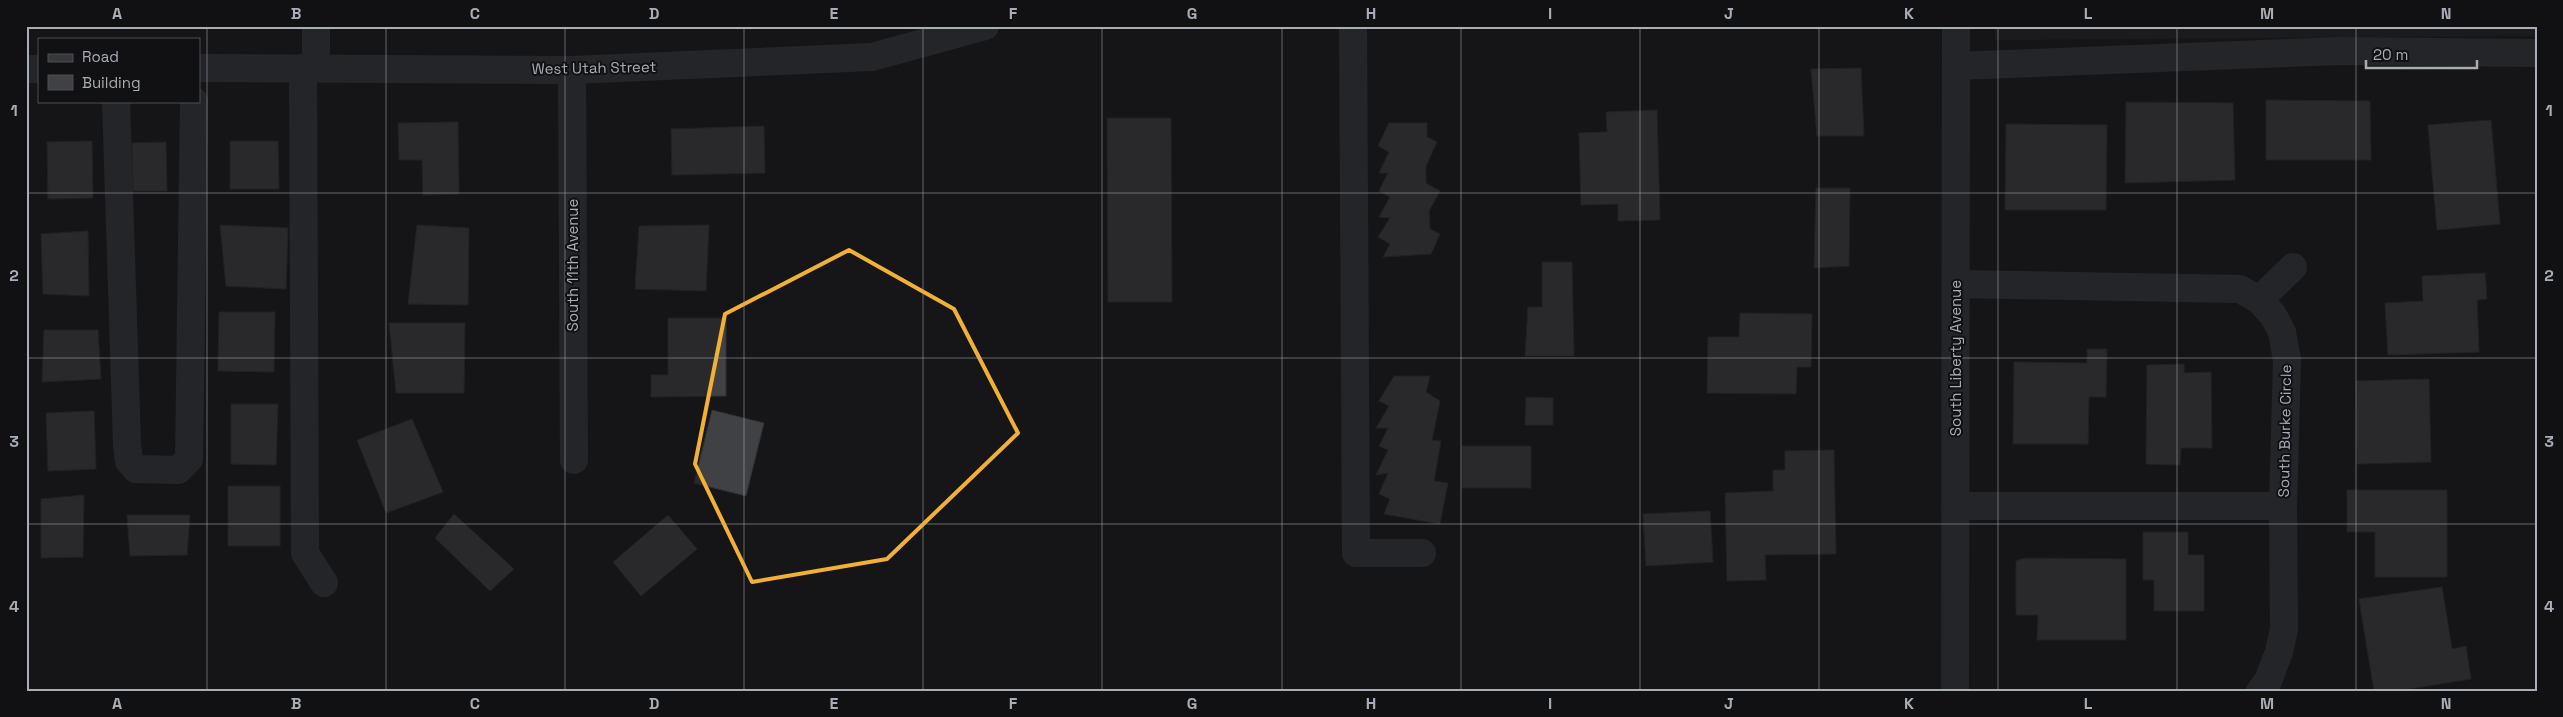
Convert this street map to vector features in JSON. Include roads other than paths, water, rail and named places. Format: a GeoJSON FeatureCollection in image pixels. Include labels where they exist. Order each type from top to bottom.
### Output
{"type":"FeatureCollection","features":[{"type":"Feature","properties":{"kind":"street"},"geometry":{"type":"LineString","coordinates":[[316,26],[309,68],[305,552],[324,583]]}},
{"type":"Feature","properties":{"kind":"street","name":"West Utah Street"},"geometry":{"type":"LineString","coordinates":[[200,68],[572,70],[872,57],[985,26]]}},
{"type":"Feature","properties":{"kind":"street"},"geometry":{"type":"LineString","coordinates":[[1353,26],[1356,552],[1422,553]]}},
{"type":"Feature","properties":{"kind":"street","name":"South Liberty Avenue"},"geometry":{"type":"LineString","coordinates":[[1955,691],[1956,26]]}},
{"type":"Feature","properties":{"kind":"street"},"geometry":{"type":"LineString","coordinates":[[1956,66],[2340,51],[2537,53]]}},
{"type":"Feature","properties":{"kind":"street","name":"South 11th Avenue"},"geometry":{"type":"LineString","coordinates":[[572,70],[574,460]]}},
{"type":"Feature","properties":{"kind":"street"},"geometry":{"type":"LineString","coordinates":[[116,102],[129,460],[136,469],[178,470],[189,459],[194,102]]}},
{"type":"Feature","properties":{"kind":"street"},"geometry":{"type":"LineString","coordinates":[[2259,300],[2293,266]]}},
{"type":"Feature","properties":{"kind":"street","name":"South Burke Circle"},"geometry":{"type":"LineString","coordinates":[[1956,284],[2240,289],[2259,300],[2273,315],[2282,332],[2287,360],[2283,506],[2284,629],[2279,652],[2268,681],[2260,691]]}},
{"type":"Feature","properties":{"kind":"street"},"geometry":{"type":"LineString","coordinates":[[1955,506],[2283,506]]}}]}
